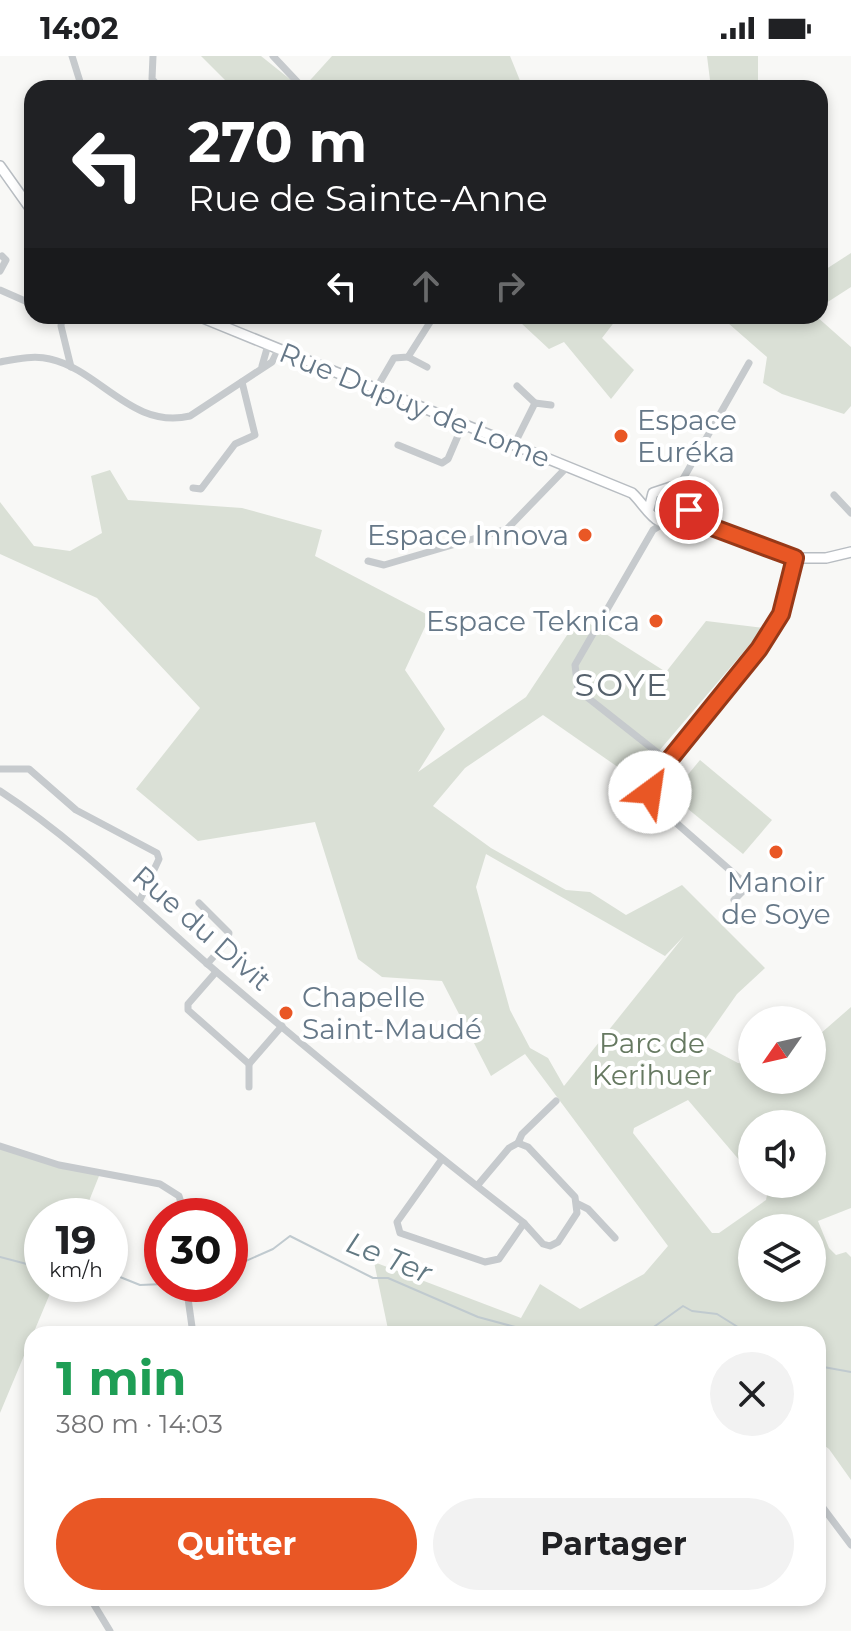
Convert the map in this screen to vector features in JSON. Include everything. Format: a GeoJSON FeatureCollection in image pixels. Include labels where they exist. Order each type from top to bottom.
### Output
{"type":"FeatureCollection","features":[{"type":"Feature","properties":{"kind":"street"},"geometry":{"type":"LineString","coordinates":[[72,56],[80,80]]}},
{"type":"Feature","properties":{"kind":"street"},"geometry":{"type":"LineString","coordinates":[[153,56],[153,80]]}},
{"type":"Feature","properties":{"kind":"street"},"geometry":{"type":"LineString","coordinates":[[273,56],[296,80]]}},
{"type":"Feature","properties":{"kind":"street"},"geometry":{"type":"LineString","coordinates":[[0,166],[24,200]]}},
{"type":"Feature","properties":{"kind":"street"},"geometry":{"type":"LineString","coordinates":[[0,271],[6,260],[2,256]]}},
{"type":"Feature","properties":{"kind":"street"},"geometry":{"type":"LineString","coordinates":[[0,290],[24,300]]}},
{"type":"Feature","properties":{"kind":"street"},"geometry":{"type":"LineString","coordinates":[[61,324],[71,367]]}},
{"type":"Feature","properties":{"kind":"street","name":"Rue Dupuy de Lome"},"geometry":{"type":"LineString","coordinates":[[217,324],[632,493],[653,493]]}},
{"type":"Feature","properties":{"kind":"street"},"geometry":{"type":"LineString","coordinates":[[408,357],[429,324]]}},
{"type":"Feature","properties":{"kind":"street"},"geometry":{"type":"LineString","coordinates":[[261,368],[268,345]]}},
{"type":"Feature","properties":{"kind":"street"},"geometry":{"type":"LineString","coordinates":[[0,362],[48,359],[71,367],[139,411],[177,419],[190,416],[272,362],[278,350]]}},
{"type":"Feature","properties":{"kind":"street"},"geometry":{"type":"LineString","coordinates":[[376,389],[394,358],[408,357],[427,367]]}},
{"type":"Feature","properties":{"kind":"street"},"geometry":{"type":"LineString","coordinates":[[701,523],[685,507],[681,494],[683,479],[749,363]]}},
{"type":"Feature","properties":{"kind":"street"},"geometry":{"type":"LineString","coordinates":[[193,488],[201,489],[235,444],[255,435],[242,382]]}},
{"type":"Feature","properties":{"kind":"street"},"geometry":{"type":"LineString","coordinates":[[517,386],[535,403],[551,405]]}},
{"type":"Feature","properties":{"kind":"street"},"geometry":{"type":"LineString","coordinates":[[514,445],[535,403]]}},
{"type":"Feature","properties":{"kind":"street"},"geometry":{"type":"LineString","coordinates":[[398,445],[442,463],[448,459],[463,424]]}},
{"type":"Feature","properties":{"kind":"street"},"geometry":{"type":"LineString","coordinates":[[368,561],[384,565],[507,529],[567,467]]}},
{"type":"Feature","properties":{"kind":"street"},"geometry":{"type":"LineString","coordinates":[[653,530],[653,493],[683,479]]}},
{"type":"Feature","properties":{"kind":"street"},"geometry":{"type":"LineString","coordinates":[[671,487],[681,494]]}},
{"type":"Feature","properties":{"kind":"street","name":"Rue Dupuy de Lome"},"geometry":{"type":"LineString","coordinates":[[632,493],[651,513]]}},
{"type":"Feature","properties":{"kind":"street"},"geometry":{"type":"LineString","coordinates":[[834,495],[851,513]]}},
{"type":"Feature","properties":{"kind":"street"},"geometry":{"type":"LineString","coordinates":[[679,518],[685,507]]}},
{"type":"Feature","properties":{"kind":"street"},"geometry":{"type":"LineString","coordinates":[[651,513],[664,523]]}},
{"type":"Feature","properties":{"kind":"street"},"geometry":{"type":"LineString","coordinates":[[668,761],[578,690],[575,680],[575,665],[653,530],[679,518],[701,523],[795,558],[826,558],[851,552]]}},
{"type":"Feature","properties":{"kind":"street"},"geometry":{"type":"LineString","coordinates":[[734,900],[748,886],[649,799],[653,780],[759,649],[781,614],[795,558]]}},
{"type":"Feature","properties":{"kind":"street"},"geometry":{"type":"LineString","coordinates":[[0,769],[29,769],[76,810],[157,853],[159,859],[139,902]]}},
{"type":"Feature","properties":{"kind":"street","name":"Rue du Divit"},"geometry":{"type":"LineString","coordinates":[[0,791],[47,825],[216,972],[524,1223],[543,1244],[550,1246],[558,1242],[577,1213],[578,1204]]}},
{"type":"Feature","properties":{"kind":"street"},"geometry":{"type":"LineString","coordinates":[[199,903],[229,933],[227,942],[207,964]]}},
{"type":"Feature","properties":{"kind":"street"},"geometry":{"type":"LineString","coordinates":[[216,972],[188,1004],[188,1010],[249,1064]]}},
{"type":"Feature","properties":{"kind":"street"},"geometry":{"type":"LineString","coordinates":[[249,1087],[249,1064],[282,1026]]}},
{"type":"Feature","properties":{"kind":"street"},"geometry":{"type":"LineString","coordinates":[[477,1186],[509,1148],[518,1143],[522,1134],[556,1101]]}},
{"type":"Feature","properties":{"kind":"street"},"geometry":{"type":"LineString","coordinates":[[518,1143],[528,1147],[578,1204],[588,1209],[615,1238]]}},
{"type":"Feature","properties":{"kind":"street"},"geometry":{"type":"LineString","coordinates":[[0,1146],[59,1165],[171,1188],[179,1198]]}},
{"type":"Feature","properties":{"kind":"street"},"geometry":{"type":"LineString","coordinates":[[442,1159],[397,1222],[400,1233],[485,1262],[499,1259],[524,1223]]}},
{"type":"Feature","properties":{"kind":"street"},"geometry":{"type":"LineString","coordinates":[[189,1302],[192,1326]]}},
{"type":"Feature","properties":{"kind":"street"},"geometry":{"type":"LineString","coordinates":[[826,1512],[851,1545]]}},
{"type":"Feature","properties":{"kind":"street"},"geometry":{"type":"LineString","coordinates":[[95,1606],[110,1631]]}},
{"type":"Feature","properties":{"kind":"green space"},"geometry":{"type":"Polygon","coordinates":[[[201,56],[261,56],[291,80],[225,80],[201,56]]]}},
{"type":"Feature","properties":{"kind":"green space"},"geometry":{"type":"Polygon","coordinates":[[[332,56],[510,56],[520,80],[310,80],[332,56]]]}},
{"type":"Feature","properties":{"kind":"green space"},"geometry":{"type":"Polygon","coordinates":[[[707,56],[758,56],[758,80],[710,80],[707,56]]]}},
{"type":"Feature","properties":{"kind":"green space"},"geometry":{"type":"Polygon","coordinates":[[[851,253],[851,287],[828,302],[828,268],[851,253]]]}},
{"type":"Feature","properties":{"kind":"green space"},"geometry":{"type":"Polygon","coordinates":[[[522,324],[613,324],[602,338],[634,370],[611,399],[564,342],[549,349],[522,324]]]}},
{"type":"Feature","properties":{"kind":"green space"},"geometry":{"type":"Polygon","coordinates":[[[729,324],[825,324],[851,347],[851,406],[844,414],[782,394],[763,383],[767,357],[729,324]]]}},
{"type":"Feature","properties":{"kind":"green space","name":"Parc de Kerihuer"},"geometry":{"type":"Polygon","coordinates":[[[110,470],[128,500],[242,508],[322,530],[315,556],[430,616],[405,670],[445,729],[418,772],[526,697],[579,617],[666,672],[706,621],[764,628],[635,779],[543,715],[465,768],[433,806],[491,848],[566,890],[590,892],[626,915],[682,885],[765,968],[737,994],[702,1044],[738,1063],[738,1094],[826,1094],[826,1029],[851,1007],[851,1208],[826,1218],[826,1214],[746,1214],[766,1198],[826,1198],[826,1110],[738,1110],[738,1159],[688,1100],[634,1128],[633,1133],[712,1233],[719,1233],[738,1220],[738,1302],[826,1302],[826,1241],[836,1255],[846,1252],[851,1257],[851,1480],[826,1447],[826,1326],[387,1326],[374,1262],[521,1318],[540,1284],[580,1309],[644,1274],[668,1246],[525,1054],[491,1076],[442,981],[382,977],[358,959],[315,822],[198,841],[136,789],[200,708],[97,598],[0,554],[0,502],[34,546],[70,551],[102,533],[91,476],[110,470]],[[486,854],[476,887],[510,1010],[530,1048],[548,1058],[564,1086],[684,936],[665,956],[486,854]]]}},
{"type":"Feature","properties":{"kind":"green space"},"geometry":{"type":"Polygon","coordinates":[[[700,760],[772,820],[743,854],[671,795],[700,760]]]}},
{"type":"Feature","properties":{"kind":"green space"},"geometry":{"type":"Polygon","coordinates":[[[0,1149],[99,1176],[90,1198],[24,1198],[24,1302],[46,1302],[36,1326],[24,1326],[24,1356],[0,1413],[0,1149]]]}},
{"type":"Feature","properties":{"kind":"waterway","name":"Le Ter"},"geometry":{"type":"LineString","coordinates":[[248,1260],[273,1249],[290,1236],[373,1278],[388,1278],[478,1317],[511,1326]]}},
{"type":"Feature","properties":{"kind":"waterway","name":"Le Ter"},"geometry":{"type":"LineString","coordinates":[[0,1257],[24,1263]]}},
{"type":"Feature","properties":{"kind":"waterway","name":"Le Ter"},"geometry":{"type":"LineString","coordinates":[[128,1280],[144,1285]]}},
{"type":"Feature","properties":{"kind":"waterway","name":"Le Ter"},"geometry":{"type":"LineString","coordinates":[[655,1326],[683,1306],[692,1311],[717,1314],[736,1326]]}},
{"type":"Feature","properties":{"kind":"waterway","name":"Le Ter"},"geometry":{"type":"LineString","coordinates":[[826,1367],[851,1372]]}},
{"type":"Feature","properties":{"kind":"place","name":"Espace Euréka"},"geometry":{"type":"Point","coordinates":[621,436]}},
{"type":"Feature","properties":{"kind":"place","name":"Espace Innova"},"geometry":{"type":"Point","coordinates":[585,535]}},
{"type":"Feature","properties":{"kind":"place","name":"Espace Teknica"},"geometry":{"type":"Point","coordinates":[656,621]}},
{"type":"Feature","properties":{"kind":"place","name":"Manoir de Soye"},"geometry":{"type":"Point","coordinates":[776,852]}},
{"type":"Feature","properties":{"kind":"place","name":"Chapelle Saint-Maudé"},"geometry":{"type":"Point","coordinates":[286,1013]}},
{"type":"Feature","properties":{"kind":"district","name":"SOYE"},"geometry":{"type":"Point","coordinates":[622,685]}},
{"type":"Feature","properties":{"kind":"route"},"geometry":{"type":"LineString","coordinates":[[650,792],[653,780],[759,649],[781,614],[795,558],[701,523],[689,510]]}}]}
